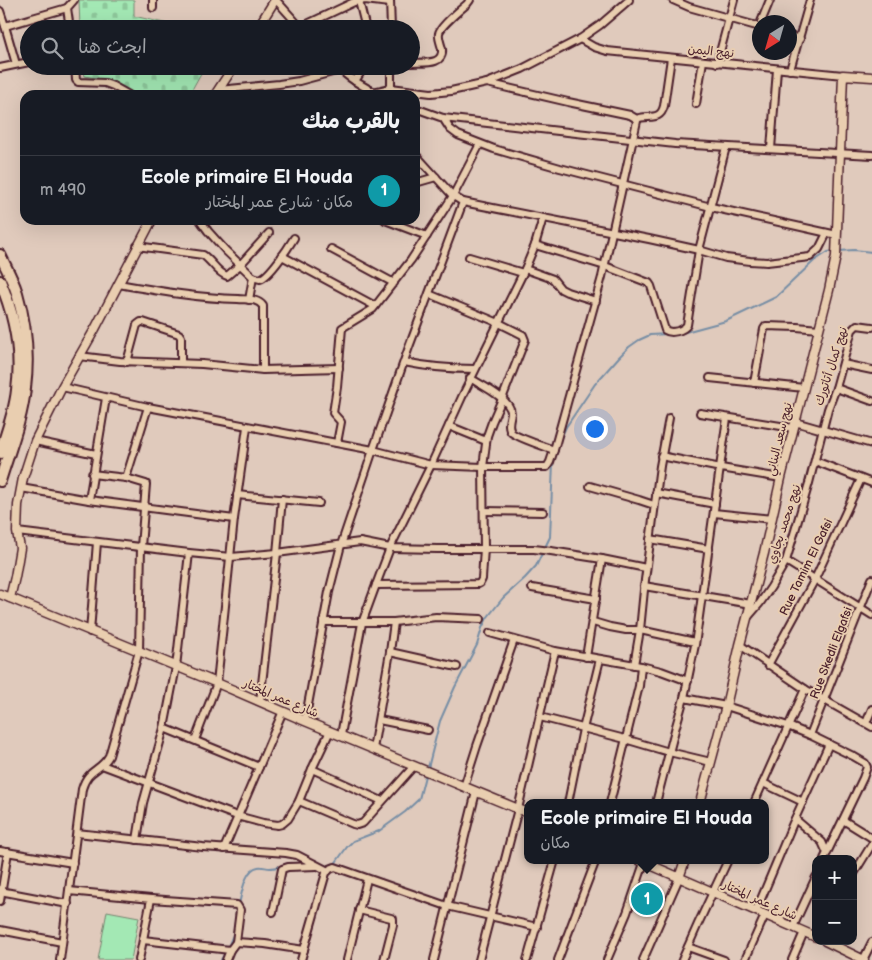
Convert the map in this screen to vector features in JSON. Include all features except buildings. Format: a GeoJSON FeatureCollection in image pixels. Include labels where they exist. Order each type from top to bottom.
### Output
{"type":"FeatureCollection","features":[{"type":"Feature","properties":{"kind":"main road"},"geometry":{"type":"LineString","coordinates":[[0,255],[16,291],[22,312],[27,354],[26,389],[22,408],[0,481]]}},
{"type":"Feature","properties":{"kind":"main road"},"geometry":{"type":"LineString","coordinates":[[0,281],[11,312],[18,369],[18,389],[0,453]]}},
{"type":"Feature","properties":{"kind":"street"},"geometry":{"type":"LineString","coordinates":[[26,20],[67,8],[74,0]]}},
{"type":"Feature","properties":{"kind":"street"},"geometry":{"type":"LineString","coordinates":[[153,8],[154,0]]}},
{"type":"Feature","properties":{"kind":"street"},"geometry":{"type":"LineString","coordinates":[[263,20],[276,0],[295,20]]}},
{"type":"Feature","properties":{"kind":"street"},"geometry":{"type":"LineString","coordinates":[[420,63],[440,60],[442,52],[439,32],[470,0]]}},
{"type":"Feature","properties":{"kind":"street"},"geometry":{"type":"LineString","coordinates":[[420,92],[451,92],[487,83],[522,69],[580,39],[600,25],[629,0]]}},
{"type":"Feature","properties":{"kind":"street"},"geometry":{"type":"LineString","coordinates":[[673,0],[689,7],[752,25]]}},
{"type":"Feature","properties":{"kind":"street"},"geometry":{"type":"LineString","coordinates":[[716,63],[734,0]]}},
{"type":"Feature","properties":{"kind":"street"},"geometry":{"type":"LineString","coordinates":[[765,15],[770,0]]}},
{"type":"Feature","properties":{"kind":"street"},"geometry":{"type":"LineString","coordinates":[[790,70],[810,0]]}},
{"type":"Feature","properties":{"kind":"street"},"geometry":{"type":"LineString","coordinates":[[317,20],[344,6],[359,1],[390,1],[391,20]]}},
{"type":"Feature","properties":{"kind":"street"},"geometry":{"type":"LineString","coordinates":[[359,1],[364,20]]}},
{"type":"Feature","properties":{"kind":"street"},"geometry":{"type":"LineString","coordinates":[[67,8],[69,20]]}},
{"type":"Feature","properties":{"kind":"street"},"geometry":{"type":"LineString","coordinates":[[0,11],[16,64]]}},
{"type":"Feature","properties":{"kind":"street"},"geometry":{"type":"LineString","coordinates":[[5,26],[20,22]]}},
{"type":"Feature","properties":{"kind":"street","name":"نهج اليمن"},"geometry":{"type":"LineString","coordinates":[[580,39],[594,47],[608,51],[872,77]]}},
{"type":"Feature","properties":{"kind":"street"},"geometry":{"type":"LineString","coordinates":[[636,119],[647,116],[655,117],[661,113],[664,106],[671,58]]}},
{"type":"Feature","properties":{"kind":"street"},"geometry":{"type":"LineString","coordinates":[[696,104],[703,61]]}},
{"type":"Feature","properties":{"kind":"street"},"geometry":{"type":"LineString","coordinates":[[0,68],[20,63]]}},
{"type":"Feature","properties":{"kind":"street"},"geometry":{"type":"LineString","coordinates":[[771,149],[777,68]]}},
{"type":"Feature","properties":{"kind":"street"},"geometry":{"type":"LineString","coordinates":[[75,75],[78,82],[105,84],[120,90]]}},
{"type":"Feature","properties":{"kind":"street"},"geometry":{"type":"LineString","coordinates":[[218,90],[228,75]]}},
{"type":"Feature","properties":{"kind":"street"},"geometry":{"type":"LineString","coordinates":[[232,90],[300,81],[318,75]]}},
{"type":"Feature","properties":{"kind":"street"},"geometry":{"type":"LineString","coordinates":[[348,75],[366,90]]}},
{"type":"Feature","properties":{"kind":"street"},"geometry":{"type":"LineString","coordinates":[[355,81],[359,75]]}},
{"type":"Feature","properties":{"kind":"street"},"geometry":{"type":"LineString","coordinates":[[390,88],[391,75]]}},
{"type":"Feature","properties":{"kind":"street","name":"نهج سعد البناني"},"geometry":{"type":"LineString","coordinates":[[701,799],[726,706],[836,256],[844,75]]}},
{"type":"Feature","properties":{"kind":"street"},"geometry":{"type":"LineString","coordinates":[[62,387],[148,407],[372,450],[431,465],[547,467],[554,450],[596,300],[637,124],[636,119],[630,115],[487,83]]}},
{"type":"Feature","properties":{"kind":"street"},"geometry":{"type":"LineString","coordinates":[[380,90],[390,88],[406,90]]}},
{"type":"Feature","properties":{"kind":"street"},"geometry":{"type":"LineString","coordinates":[[420,110],[443,118],[674,144],[872,155]]}},
{"type":"Feature","properties":{"kind":"street"},"geometry":{"type":"LineString","coordinates":[[443,118],[454,133],[480,144],[560,168],[827,233],[837,239]]}},
{"type":"Feature","properties":{"kind":"street"},"geometry":{"type":"LineString","coordinates":[[337,444],[341,422],[333,413],[342,328],[369,312],[394,283],[453,196],[480,144]]}},
{"type":"Feature","properties":{"kind":"street"},"geometry":{"type":"LineString","coordinates":[[535,245],[604,266],[645,281],[651,286],[665,330],[670,332],[684,328],[688,325],[699,250],[726,147]]}},
{"type":"Feature","properties":{"kind":"street"},"geometry":{"type":"LineString","coordinates":[[420,159],[453,196],[463,202],[699,250],[726,258],[766,262],[804,259],[815,254],[827,233]]}},
{"type":"Feature","properties":{"kind":"street"},"geometry":{"type":"LineString","coordinates":[[420,182],[436,177]]}},
{"type":"Feature","properties":{"kind":"street"},"geometry":{"type":"LineString","coordinates":[[305,721],[323,622],[341,545],[372,450],[463,202]]}},
{"type":"Feature","properties":{"kind":"street"},"geometry":{"type":"LineString","coordinates":[[341,735],[362,623],[390,548],[431,465],[470,378],[524,271],[535,245],[543,218]]}},
{"type":"Feature","properties":{"kind":"street"},"geometry":{"type":"LineString","coordinates":[[10,598],[20,548],[17,532],[17,511],[23,478],[35,441],[149,225]]}},
{"type":"Feature","properties":{"kind":"street"},"geometry":{"type":"LineString","coordinates":[[204,225],[240,265],[260,279],[282,256],[294,238]]}},
{"type":"Feature","properties":{"kind":"street"},"geometry":{"type":"LineString","coordinates":[[398,225],[427,236]]}},
{"type":"Feature","properties":{"kind":"street"},"geometry":{"type":"LineString","coordinates":[[138,246],[203,255],[227,276],[240,265],[269,233]]}},
{"type":"Feature","properties":{"kind":"street"},"geometry":{"type":"LineString","coordinates":[[332,249],[394,283]]}},
{"type":"Feature","properties":{"kind":"street"},"geometry":{"type":"LineString","coordinates":[[282,256],[375,306]]}},
{"type":"Feature","properties":{"kind":"street"},"geometry":{"type":"LineString","coordinates":[[469,258],[553,279],[561,289],[567,292],[596,300]]}},
{"type":"Feature","properties":{"kind":"street"},"geometry":{"type":"LineString","coordinates":[[249,300],[254,276]]}},
{"type":"Feature","properties":{"kind":"street"},"geometry":{"type":"LineString","coordinates":[[119,284],[203,298],[259,302],[263,306],[263,370]]}},
{"type":"Feature","properties":{"kind":"street"},"geometry":{"type":"LineString","coordinates":[[376,584],[478,584],[482,579],[486,441],[525,340],[523,335],[498,323],[429,294]]}},
{"type":"Feature","properties":{"kind":"street"},"geometry":{"type":"LineString","coordinates":[[127,362],[137,325],[141,322],[179,334],[181,337],[180,364]]}},
{"type":"Feature","properties":{"kind":"street","name":"نهج كمال أتاتورك"},"geometry":{"type":"LineString","coordinates":[[823,430],[850,335],[857,325],[872,327]]}},
{"type":"Feature","properties":{"kind":"street"},"geometry":{"type":"LineString","coordinates":[[754,383],[766,326],[819,329]]}},
{"type":"Feature","properties":{"kind":"street"},"geometry":{"type":"LineString","coordinates":[[79,356],[127,362],[202,364],[263,370],[339,368]]}},
{"type":"Feature","properties":{"kind":"street"},"geometry":{"type":"LineString","coordinates":[[404,362],[448,369],[475,369]]}},
{"type":"Feature","properties":{"kind":"street"},"geometry":{"type":"LineString","coordinates":[[843,364],[872,370]]}},
{"type":"Feature","properties":{"kind":"street"},"geometry":{"type":"LineString","coordinates":[[470,378],[496,394],[510,408],[509,428],[511,432],[554,450]]}},
{"type":"Feature","properties":{"kind":"street"},"geometry":{"type":"LineString","coordinates":[[710,378],[804,388]]}},
{"type":"Feature","properties":{"kind":"street"},"geometry":{"type":"LineString","coordinates":[[836,388],[872,401]]}},
{"type":"Feature","properties":{"kind":"street"},"geometry":{"type":"LineString","coordinates":[[89,500],[106,398]]}},
{"type":"Feature","properties":{"kind":"street"},"geometry":{"type":"LineString","coordinates":[[126,478],[148,407]]}},
{"type":"Feature","properties":{"kind":"street"},"geometry":{"type":"LineString","coordinates":[[700,413],[823,430],[872,443]]}},
{"type":"Feature","properties":{"kind":"street"},"geometry":{"type":"LineString","coordinates":[[611,799],[638,686],[640,630],[646,568],[669,418]]}},
{"type":"Feature","properties":{"kind":"street"},"geometry":{"type":"LineString","coordinates":[[657,799],[688,681],[727,418]]}},
{"type":"Feature","properties":{"kind":"street"},"geometry":{"type":"LineString","coordinates":[[195,740],[217,683],[234,519],[247,426]]}},
{"type":"Feature","properties":{"kind":"street"},"geometry":{"type":"LineString","coordinates":[[449,426],[486,441]]}},
{"type":"Feature","properties":{"kind":"street","name":"نهج محمد بجاوي"},"geometry":{"type":"LineString","coordinates":[[748,617],[771,587],[786,561],[823,430]]}},
{"type":"Feature","properties":{"kind":"street"},"geometry":{"type":"LineString","coordinates":[[35,441],[96,454]]}},
{"type":"Feature","properties":{"kind":"street"},"geometry":{"type":"LineString","coordinates":[[662,456],[781,478]]}},
{"type":"Feature","properties":{"kind":"street"},"geometry":{"type":"LineString","coordinates":[[815,461],[872,483]]}},
{"type":"Feature","properties":{"kind":"street"},"geometry":{"type":"LineString","coordinates":[[60,960],[84,782],[92,771],[102,765],[111,751],[139,651],[141,547],[146,484],[126,478],[92,474]]}},
{"type":"Feature","properties":{"kind":"street","name":"Rue Tamim El Gafsi"},"geometry":{"type":"LineString","coordinates":[[768,665],[815,578],[861,479]]}},
{"type":"Feature","properties":{"kind":"street"},"geometry":{"type":"LineString","coordinates":[[590,486],[654,506]]}},
{"type":"Feature","properties":{"kind":"street"},"geometry":{"type":"LineString","coordinates":[[21,488],[89,500],[234,519]]}},
{"type":"Feature","properties":{"kind":"street"},"geometry":{"type":"LineString","coordinates":[[656,493],[715,504]]}},
{"type":"Feature","properties":{"kind":"street"},"geometry":{"type":"LineString","coordinates":[[237,495],[320,503]]}},
{"type":"Feature","properties":{"kind":"street"},"geometry":{"type":"LineString","coordinates":[[260,701],[282,499]]}},
{"type":"Feature","properties":{"kind":"street"},"geometry":{"type":"LineString","coordinates":[[484,511],[543,512]]}},
{"type":"Feature","properties":{"kind":"street"},"geometry":{"type":"LineString","coordinates":[[714,513],[772,519]]}},
{"type":"Feature","properties":{"kind":"street"},"geometry":{"type":"LineString","coordinates":[[17,532],[231,557],[360,542],[390,548],[534,549],[646,568]]}},
{"type":"Feature","properties":{"kind":"street"},"geometry":{"type":"LineString","coordinates":[[650,539],[709,549]]}},
{"type":"Feature","properties":{"kind":"street"},"geometry":{"type":"LineString","coordinates":[[90,632],[97,542]]}},
{"type":"Feature","properties":{"kind":"street"},"geometry":{"type":"LineString","coordinates":[[137,840],[144,804],[164,728],[176,667],[189,553]]}},
{"type":"Feature","properties":{"kind":"street"},"geometry":{"type":"LineString","coordinates":[[586,657],[602,560]]}},
{"type":"Feature","properties":{"kind":"street"},"geometry":{"type":"LineString","coordinates":[[786,561],[872,615]]}},
{"type":"Feature","properties":{"kind":"street","name":"Rue Skedli Elgafsi"},"geometry":{"type":"LineString","coordinates":[[810,735],[872,579]]}},
{"type":"Feature","properties":{"kind":"street"},"geometry":{"type":"LineString","coordinates":[[644,586],[751,604]]}},
{"type":"Feature","properties":{"kind":"street"},"geometry":{"type":"LineString","coordinates":[[532,588],[596,599]]}},
{"type":"Feature","properties":{"kind":"street","name":"شارع عمر المختار"},"geometry":{"type":"LineString","coordinates":[[0,594],[524,811]]}},
{"type":"Feature","properties":{"kind":"street"},"geometry":{"type":"LineString","coordinates":[[323,622],[394,622],[436,617],[481,619]]}},
{"type":"Feature","properties":{"kind":"street"},"geometry":{"type":"LineString","coordinates":[[373,749],[394,622]]}},
{"type":"Feature","properties":{"kind":"street"},"geometry":{"type":"LineString","coordinates":[[593,622],[626,630],[640,630],[695,642]]}},
{"type":"Feature","properties":{"kind":"street"},"geometry":{"type":"LineString","coordinates":[[490,633],[555,651],[638,666],[688,681]]}},
{"type":"Feature","properties":{"kind":"street"},"geometry":{"type":"LineString","coordinates":[[464,787],[514,640]]}},
{"type":"Feature","properties":{"kind":"street"},"geometry":{"type":"LineString","coordinates":[[740,645],[805,689],[869,725],[872,709]]}},
{"type":"Feature","properties":{"kind":"street"},"geometry":{"type":"LineString","coordinates":[[479,960],[518,809],[555,651]]}},
{"type":"Feature","properties":{"kind":"street"},"geometry":{"type":"LineString","coordinates":[[390,652],[457,667]]}},
{"type":"Feature","properties":{"kind":"street"},"geometry":{"type":"LineString","coordinates":[[569,799],[600,659]]}},
{"type":"Feature","properties":{"kind":"street"},"geometry":{"type":"LineString","coordinates":[[756,799],[805,689]]}},
{"type":"Feature","properties":{"kind":"street"},"geometry":{"type":"LineString","coordinates":[[684,698],[726,706],[788,726],[829,744],[864,763],[867,767],[865,774],[826,855]]}},
{"type":"Feature","properties":{"kind":"street"},"geometry":{"type":"LineString","coordinates":[[224,849],[283,711]]}},
{"type":"Feature","properties":{"kind":"street"},"geometry":{"type":"LineString","coordinates":[[540,717],[711,762]]}},
{"type":"Feature","properties":{"kind":"street"},"geometry":{"type":"LineString","coordinates":[[379,720],[428,730]]}},
{"type":"Feature","properties":{"kind":"street"},"geometry":{"type":"LineString","coordinates":[[164,728],[259,767]]}},
{"type":"Feature","properties":{"kind":"street"},"geometry":{"type":"LineString","coordinates":[[102,765],[237,816],[278,825],[288,819],[299,801],[330,731]]}},
{"type":"Feature","properties":{"kind":"street"},"geometry":{"type":"LineString","coordinates":[[756,910],[829,744]]}},
{"type":"Feature","properties":{"kind":"street"},"geometry":{"type":"LineString","coordinates":[[299,801],[353,824],[363,824],[414,766]]}},
{"type":"Feature","properties":{"kind":"street"},"geometry":{"type":"LineString","coordinates":[[312,769],[382,802]]}},
{"type":"Feature","properties":{"kind":"street"},"geometry":{"type":"LineString","coordinates":[[763,783],[802,802]]}},
{"type":"Feature","properties":{"kind":"street"},"geometry":{"type":"LineString","coordinates":[[434,960],[476,792]]}},
{"type":"Feature","properties":{"kind":"street"},"geometry":{"type":"LineString","coordinates":[[795,820],[822,842],[826,855]]}},
{"type":"Feature","properties":{"kind":"street"},"geometry":{"type":"LineString","coordinates":[[843,820],[872,838]]}},
{"type":"Feature","properties":{"kind":"street"},"geometry":{"type":"LineString","coordinates":[[77,833],[297,855],[328,871]]}},
{"type":"Feature","properties":{"kind":"street"},"geometry":{"type":"LineString","coordinates":[[857,868],[872,844]]}},
{"type":"Feature","properties":{"kind":"street"},"geometry":{"type":"LineString","coordinates":[[0,851],[73,863]]}},
{"type":"Feature","properties":{"kind":"street"},"geometry":{"type":"LineString","coordinates":[[0,901],[8,852]]}},
{"type":"Feature","properties":{"kind":"street"},"geometry":{"type":"LineString","coordinates":[[527,960],[554,864]]}},
{"type":"Feature","properties":{"kind":"street"},"geometry":{"type":"LineString","coordinates":[[558,960],[594,864]]}},
{"type":"Feature","properties":{"kind":"street"},"geometry":{"type":"LineString","coordinates":[[607,960],[627,913],[642,864]]}},
{"type":"Feature","properties":{"kind":"street","name":"شارع عمر المختار"},"geometry":{"type":"LineString","coordinates":[[649,864],[812,935]]}},
{"type":"Feature","properties":{"kind":"street"},"geometry":{"type":"LineString","coordinates":[[643,960],[684,864]]}},
{"type":"Feature","properties":{"kind":"street"},"geometry":{"type":"LineString","coordinates":[[682,960],[726,864]]}},
{"type":"Feature","properties":{"kind":"street"},"geometry":{"type":"LineString","coordinates":[[273,912],[282,869],[318,866]]}},
{"type":"Feature","properties":{"kind":"street"},"geometry":{"type":"LineString","coordinates":[[301,960],[328,871],[335,867],[447,906],[537,927]]}},
{"type":"Feature","properties":{"kind":"street"},"geometry":{"type":"LineString","coordinates":[[347,960],[367,879]]}},
{"type":"Feature","properties":{"kind":"street"},"geometry":{"type":"LineString","coordinates":[[793,927],[812,886]]}},
{"type":"Feature","properties":{"kind":"street"},"geometry":{"type":"LineString","coordinates":[[1,891],[68,904]]}},
{"type":"Feature","properties":{"kind":"street"},"geometry":{"type":"LineString","coordinates":[[70,891],[237,905],[240,910],[236,942],[226,960]]}},
{"type":"Feature","properties":{"kind":"street"},"geometry":{"type":"LineString","coordinates":[[140,960],[151,899]]}},
{"type":"Feature","properties":{"kind":"street"},"geometry":{"type":"LineString","coordinates":[[359,910],[393,919],[394,925],[384,960]]}},
{"type":"Feature","properties":{"kind":"street"},"geometry":{"type":"LineString","coordinates":[[745,960],[765,915]]}},
{"type":"Feature","properties":{"kind":"street"},"geometry":{"type":"LineString","coordinates":[[0,930],[62,942]]}},
{"type":"Feature","properties":{"kind":"street"},"geometry":{"type":"LineString","coordinates":[[792,960],[804,932]]}},
{"type":"Feature","properties":{"kind":"street"},"geometry":{"type":"LineString","coordinates":[[143,940],[230,950]]}},
{"type":"Feature","properties":{"kind":"street"},"geometry":{"type":"LineString","coordinates":[[236,942],[304,950]]}},
{"type":"Feature","properties":{"kind":"street"},"geometry":{"type":"LineString","coordinates":[[832,945],[863,960],[872,942]]}},
{"type":"Feature","properties":{"kind":"street"},"geometry":{"type":"LineString","coordinates":[[688,947],[724,960]]}},
{"type":"Feature","properties":{"kind":"green space"},"geometry":{"type":"Polygon","coordinates":[[[79,0],[134,0],[134,16],[151,20],[80,20],[79,0]]]}},
{"type":"Feature","properties":{"kind":"green space"},"geometry":{"type":"Polygon","coordinates":[[[200,75],[192,90],[127,90],[107,80],[85,76],[200,75]]]}},
{"type":"Feature","properties":{"kind":"green space"},"geometry":{"type":"Polygon","coordinates":[[[107,911],[139,917],[131,960],[98,960],[107,911]]]}},
{"type":"Feature","properties":{"kind":"waterway"},"geometry":{"type":"LineString","coordinates":[[678,334],[726,321],[776,297],[814,261],[828,252],[834,251]]}},
{"type":"Feature","properties":{"kind":"waterway"},"geometry":{"type":"LineString","coordinates":[[839,251],[872,252]]}},
{"type":"Feature","properties":{"kind":"waterway"},"geometry":{"type":"LineString","coordinates":[[428,768],[440,721],[477,645],[487,618],[503,598],[536,566],[550,537],[553,463],[566,427],[595,384],[629,347],[650,335],[668,334]]}},
{"type":"Feature","properties":{"kind":"waterway"},"geometry":{"type":"LineString","coordinates":[[324,866],[334,865],[353,841],[379,831],[405,812],[419,799],[426,772]]}},
{"type":"Feature","properties":{"kind":"waterway"},"geometry":{"type":"LineString","coordinates":[[239,904],[250,872],[260,867],[272,868],[282,866]]}},
{"type":"Feature","properties":{"kind":"waterway"},"geometry":{"type":"LineString","coordinates":[[228,947],[236,921]]}},
{"type":"Feature","properties":{"kind":"waterway"},"geometry":{"type":"LineString","coordinates":[[221,960],[226,951]]}},
{"type":"Feature","properties":{"kind":"place","name":"Ecole primaire El Houda"},"geometry":{"type":"Point","coordinates":[647,899]}}]}
